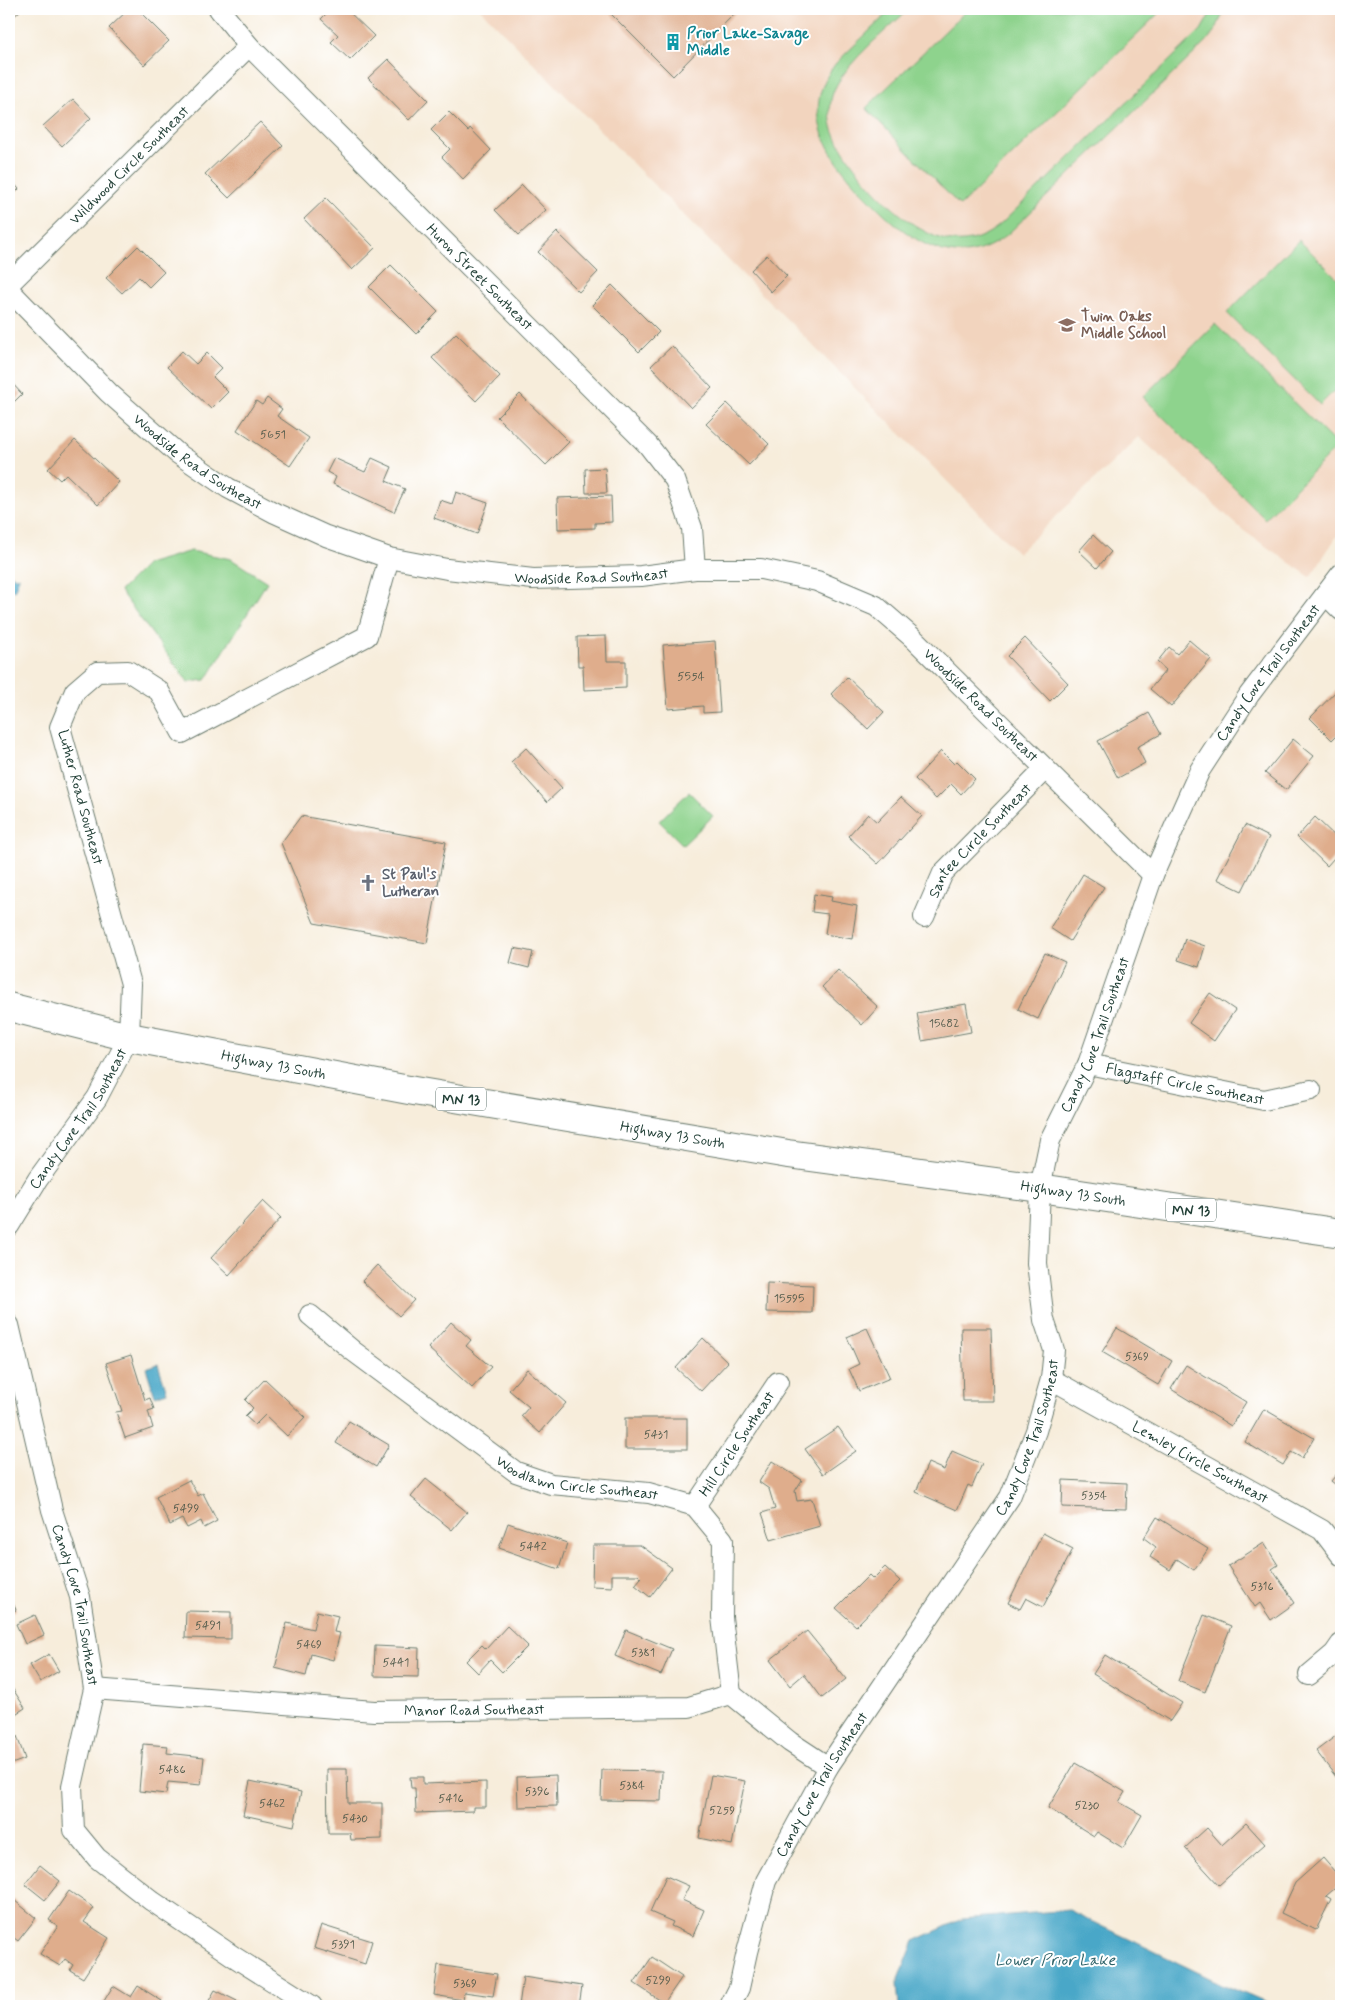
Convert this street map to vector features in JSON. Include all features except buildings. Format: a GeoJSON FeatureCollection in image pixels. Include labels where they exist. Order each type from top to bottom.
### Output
{"type":"FeatureCollection","features":[{"type":"Feature","properties":{"kind":"main road","name":"Highway 13 South"},"geometry":{"type":"LineString","coordinates":[[9,1007],[129,1037],[414,1091],[788,1154],[1040,1188],[1341,1233]]}},
{"type":"Feature","properties":{"kind":"street","name":"Huron Street Southeast"},"geometry":{"type":"LineString","coordinates":[[219,9],[250,46],[648,445],[675,480],[692,528],[695,569]]}},
{"type":"Feature","properties":{"kind":"street","name":"Wildwood Circle Southeast"},"geometry":{"type":"LineString","coordinates":[[9,284],[250,46]]}},
{"type":"Feature","properties":{"kind":"street","name":"Woodside Road Southeast"},"geometry":{"type":"LineString","coordinates":[[9,290],[109,393],[139,421],[184,458],[228,488],[275,513],[326,536],[389,558],[447,569],[533,579],[641,576],[695,569],[761,569],[817,581],[876,606],[913,638],[1153,876]]}},
{"type":"Feature","properties":{"kind":"street","name":"Luther Road Southeast"},"geometry":{"type":"LineString","coordinates":[[129,1037],[131,984],[60,728],[75,692],[97,672],[128,671],[159,691],[182,733],[367,636],[389,558]]}},
{"type":"Feature","properties":{"kind":"street","name":"Candy Cove Trail Southeast"},"geometry":{"type":"LineString","coordinates":[[730,2006],[739,1988],[766,1881],[828,1767],[1010,1497],[1036,1431],[1051,1379],[1054,1350],[1044,1320],[1037,1263],[1040,1188],[1050,1140],[1088,1064],[1153,876],[1200,770],[1249,695],[1341,574]]}},
{"type":"Feature","properties":{"kind":"street"},"geometry":{"type":"LineString","coordinates":[[1326,595],[1341,610]]}},
{"type":"Feature","properties":{"kind":"street","name":"Santee Circle Southeast"},"geometry":{"type":"LineString","coordinates":[[924,917],[943,873],[1045,769]]}},
{"type":"Feature","properties":{"kind":"street","name":"Candy Cove Trail Southeast"},"geometry":{"type":"LineString","coordinates":[[9,1226],[38,1178],[97,1098],[129,1037]]}},
{"type":"Feature","properties":{"kind":"street","name":"Flagstaff Circle Southeast"},"geometry":{"type":"LineString","coordinates":[[1088,1064],[1264,1100],[1311,1090]]}},
{"type":"Feature","properties":{"kind":"street","name":"Woodlawn Circle Southeast"},"geometry":{"type":"LineString","coordinates":[[310,1315],[353,1351],[516,1472],[552,1484],[649,1493],[695,1506]]}},
{"type":"Feature","properties":{"kind":"street","name":"Candy Cove Trail Southeast"},"geometry":{"type":"LineString","coordinates":[[9,1325],[52,1510],[80,1597],[94,1689],[72,1786],[74,1830],[97,1858],[152,1901],[236,1958],[312,2006]]}},
{"type":"Feature","properties":{"kind":"street","name":"Lemley Circle Southeast"},"geometry":{"type":"LineString","coordinates":[[1051,1379],[1322,1530],[1341,1555]]}},
{"type":"Feature","properties":{"kind":"street","name":"Hill Circle Southeast"},"geometry":{"type":"LineString","coordinates":[[695,1506],[778,1382]]}},
{"type":"Feature","properties":{"kind":"street"},"geometry":{"type":"LineString","coordinates":[[695,1506],[723,1540],[722,1617],[731,1694],[790,1742],[828,1767]]}},
{"type":"Feature","properties":{"kind":"street"},"geometry":{"type":"LineString","coordinates":[[1309,1675],[1334,1654],[1341,1644]]}},
{"type":"Feature","properties":{"kind":"street","name":"Manor Road Southeast"},"geometry":{"type":"LineString","coordinates":[[94,1689],[374,1711],[689,1707],[731,1694]]}},
{"type":"Feature","properties":{"kind":"shaded area","name":"Twin Oaks Middle School"},"geometry":{"type":"Polygon","coordinates":[[[480,9],[1341,9],[1341,530],[1310,577],[1244,531],[1139,437],[1018,553],[480,9]]]}},
{"type":"Feature","properties":{"kind":"green space"},"geometry":{"type":"Polygon","coordinates":[[[892,9],[909,9],[865,50],[844,73],[832,96],[830,105],[833,130],[840,146],[866,181],[900,214],[936,237],[952,241],[966,241],[978,238],[1001,224],[1201,30],[1213,9],[1225,9],[1216,29],[1206,42],[1009,233],[989,246],[970,252],[952,253],[934,248],[916,239],[884,214],[842,169],[831,153],[823,136],[819,118],[819,100],[824,82],[836,63],[892,9]]]}},
{"type":"Feature","properties":{"kind":"green space"},"geometry":{"type":"Polygon","coordinates":[[[968,9],[1163,9],[960,206],[866,108],[968,9]]]}},
{"type":"Feature","properties":{"kind":"green space"},"geometry":{"type":"Polygon","coordinates":[[[1299,240],[1341,282],[1341,384],[1320,405],[1227,313],[1299,240]]]}},
{"type":"Feature","properties":{"kind":"green space"},"geometry":{"type":"Polygon","coordinates":[[[1215,324],[1338,446],[1265,519],[1143,397],[1215,324]]]}},
{"type":"Feature","properties":{"kind":"green space"},"geometry":{"type":"Polygon","coordinates":[[[191,551],[231,559],[267,582],[206,680],[188,682],[120,591],[147,564],[191,551]]]}},
{"type":"Feature","properties":{"kind":"green space"},"geometry":{"type":"Polygon","coordinates":[[[689,792],[713,816],[683,845],[659,821],[689,792]]]}},
{"type":"Feature","properties":{"kind":"water"},"geometry":{"type":"Polygon","coordinates":[[[9,574],[19,578],[14,591],[9,588],[9,574]]]}},
{"type":"Feature","properties":{"kind":"water"},"geometry":{"type":"Polygon","coordinates":[[[158,1364],[167,1392],[155,1396],[146,1368],[158,1364]]]}},
{"type":"Feature","properties":{"kind":"water","name":"Lower Prior Lake"},"geometry":{"type":"Polygon","coordinates":[[[1069,1910],[1222,1984],[1273,2006],[899,2006],[897,1984],[914,1941],[962,1919],[1069,1910]]]}},
{"type":"Feature","properties":{"kind":"place","name":"Prior Lake-Savage Middle"},"geometry":{"type":"Point","coordinates":[673,42]}},
{"type":"Feature","properties":{"kind":"place","name":"Twin Oaks Middle School"},"geometry":{"type":"Point","coordinates":[1067,325]}},
{"type":"Feature","properties":{"kind":"place","name":"St Paul's Lutheran"},"geometry":{"type":"Point","coordinates":[368,883]}}]}
